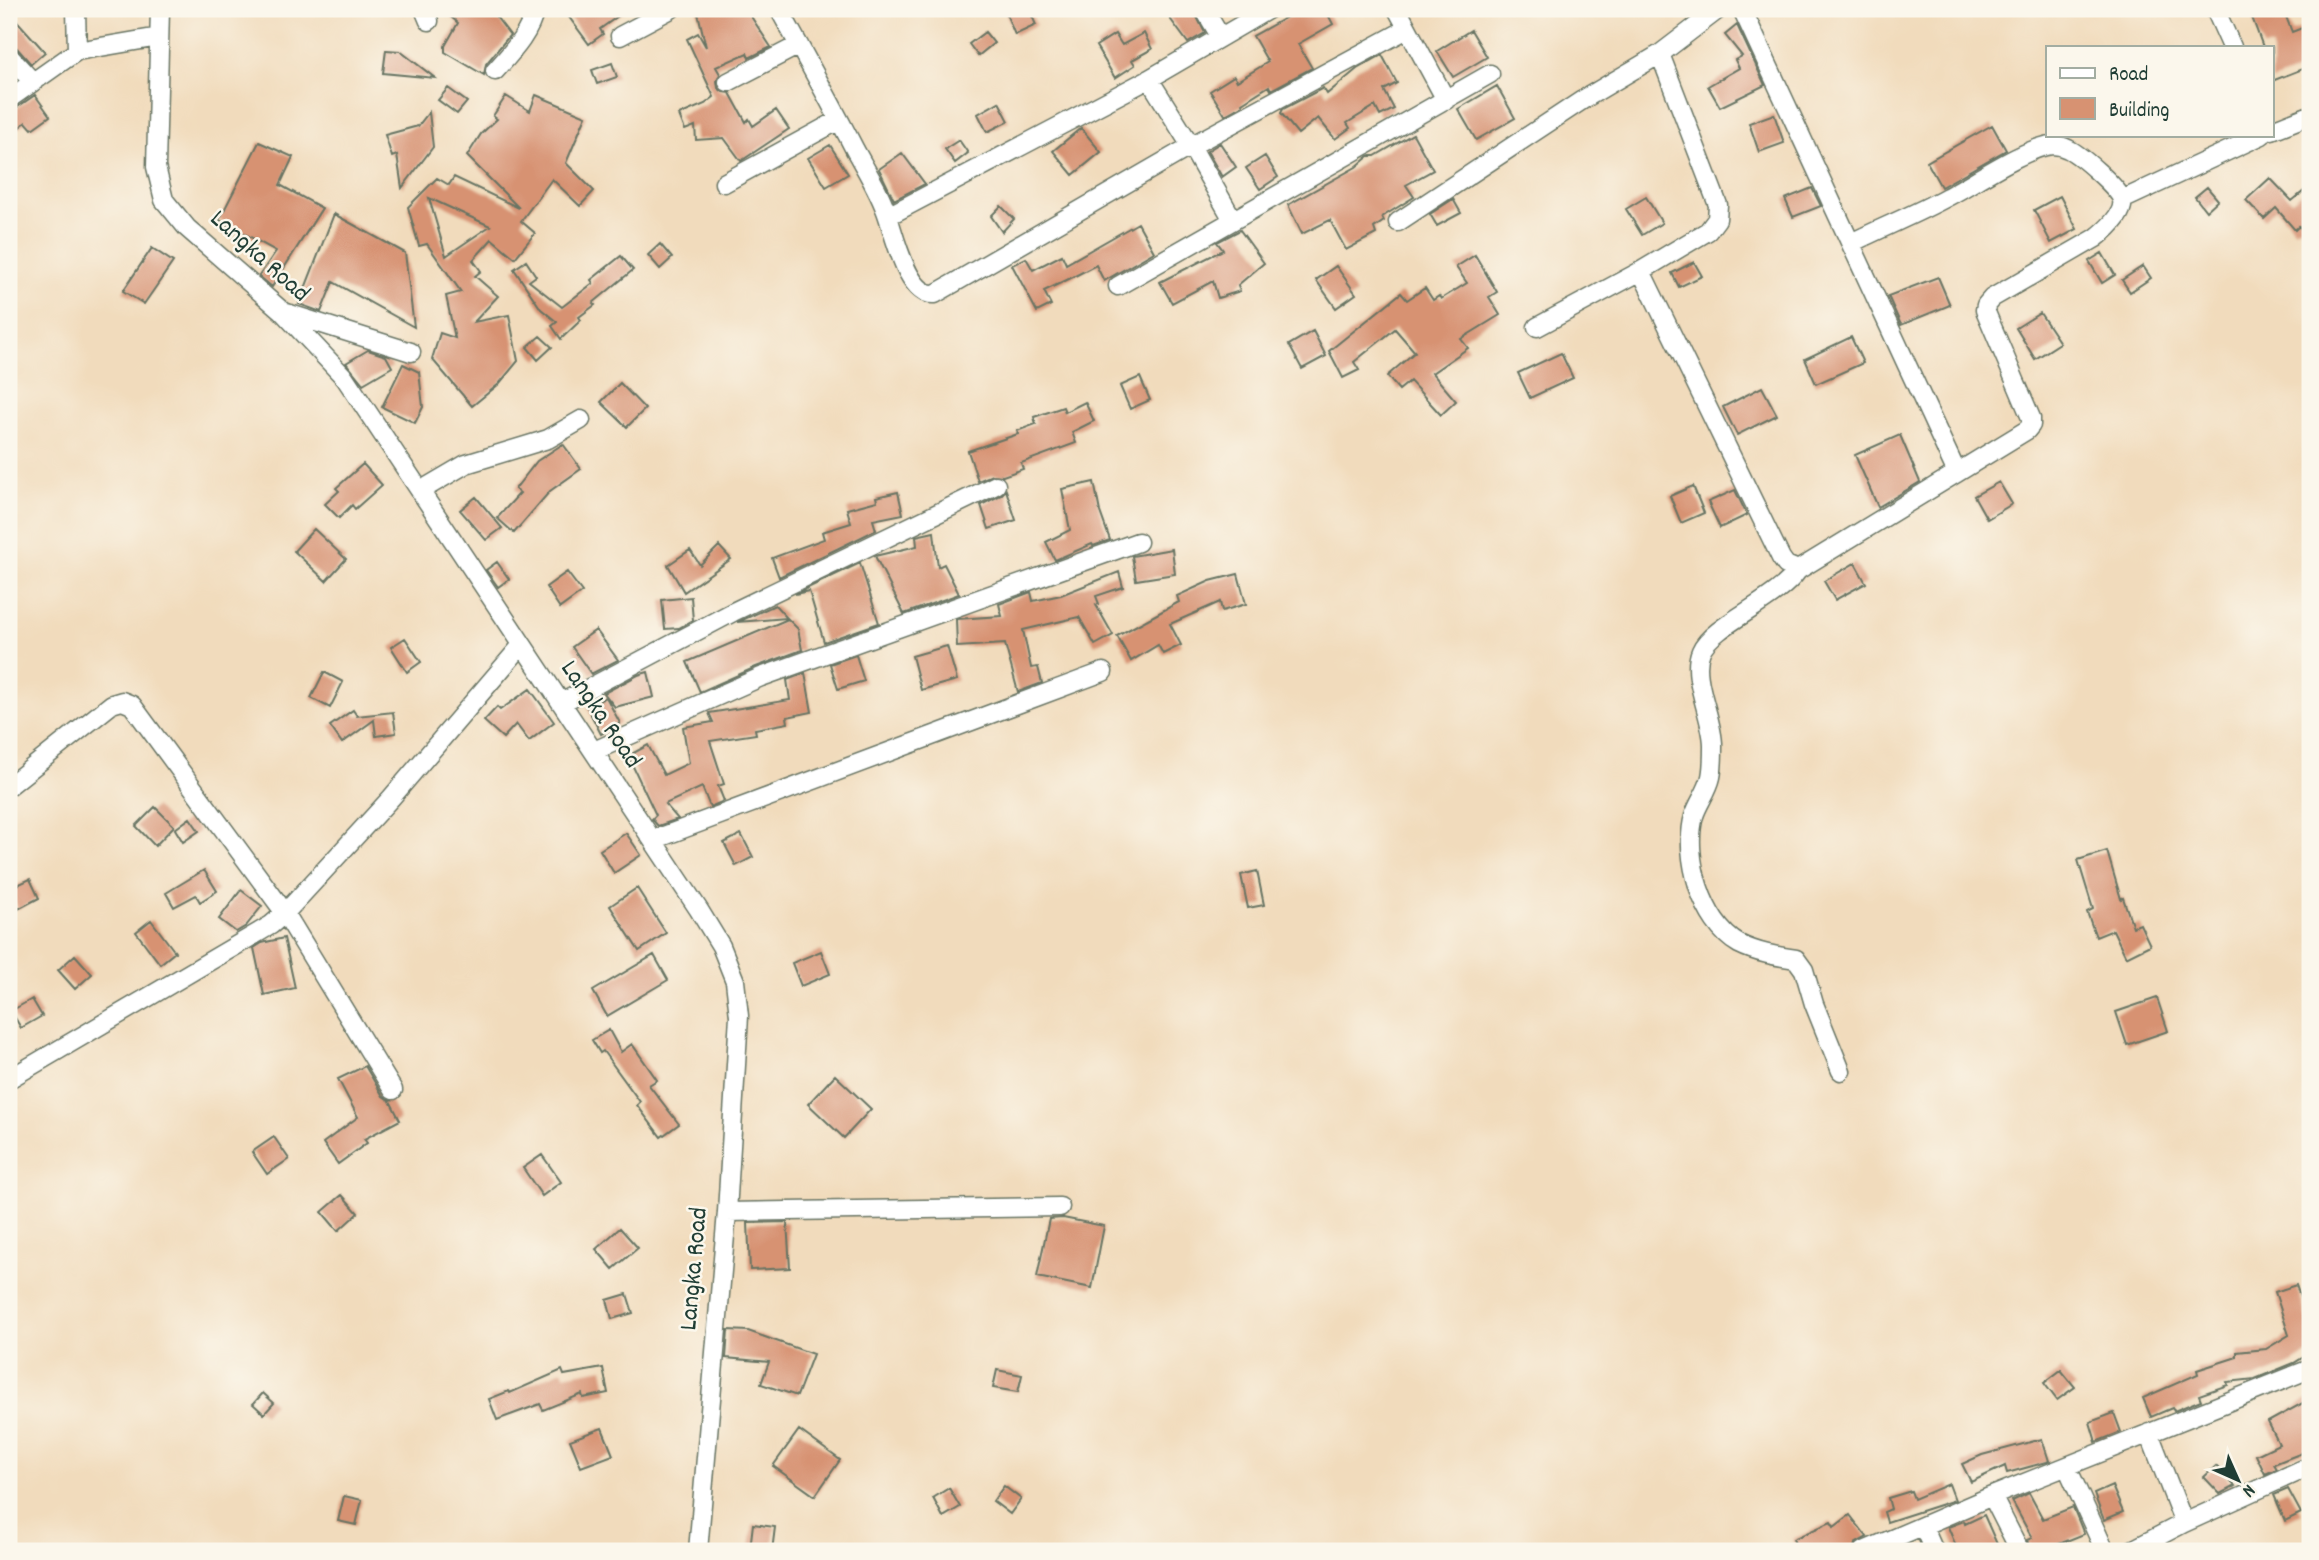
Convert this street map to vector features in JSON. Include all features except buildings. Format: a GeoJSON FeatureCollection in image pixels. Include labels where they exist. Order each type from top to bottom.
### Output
{"type":"FeatureCollection","features":[{"type":"Feature","properties":{"kind":"street"},"geometry":{"type":"LineString","coordinates":[[76,9],[76,51]]}},
{"type":"Feature","properties":{"kind":"street","name":"Langka Road"},"geometry":{"type":"LineString","coordinates":[[160,9],[156,167],[164,200],[187,228],[282,311],[345,378],[521,646],[653,840],[721,946],[735,981],[739,1016],[727,1212],[698,1551]]}},
{"type":"Feature","properties":{"kind":"street"},"geometry":{"type":"LineString","coordinates":[[495,71],[525,34],[533,20],[535,9]]}},
{"type":"Feature","properties":{"kind":"street"},"geometry":{"type":"LineString","coordinates":[[620,36],[671,9]]}},
{"type":"Feature","properties":{"kind":"street"},"geometry":{"type":"LineString","coordinates":[[779,9],[888,216],[904,266],[922,292],[928,295],[935,294],[1191,146],[1407,29]]}},
{"type":"Feature","properties":{"kind":"street"},"geometry":{"type":"LineString","coordinates":[[1205,9],[1220,36]]}},
{"type":"Feature","properties":{"kind":"street"},"geometry":{"type":"LineString","coordinates":[[888,216],[1149,79],[1269,9]]}},
{"type":"Feature","properties":{"kind":"street"},"geometry":{"type":"LineString","coordinates":[[1397,9],[1446,100]]}},
{"type":"Feature","properties":{"kind":"street"},"geometry":{"type":"LineString","coordinates":[[1398,222],[1584,99],[1660,54],[1719,9]]}},
{"type":"Feature","properties":{"kind":"street"},"geometry":{"type":"LineString","coordinates":[[1742,9],[1957,473]]}},
{"type":"Feature","properties":{"kind":"street"},"geometry":{"type":"LineString","coordinates":[[2215,9],[2232,46]]}},
{"type":"Feature","properties":{"kind":"street"},"geometry":{"type":"LineString","coordinates":[[9,99],[76,51],[159,37]]}},
{"type":"Feature","properties":{"kind":"street"},"geometry":{"type":"LineString","coordinates":[[728,82],[799,46]]}},
{"type":"Feature","properties":{"kind":"street"},"geometry":{"type":"LineString","coordinates":[[1537,327],[1708,231],[1717,219],[1718,205],[1660,54]]}},
{"type":"Feature","properties":{"kind":"street"},"geometry":{"type":"LineString","coordinates":[[9,56],[32,81]]}},
{"type":"Feature","properties":{"kind":"street"},"geometry":{"type":"LineString","coordinates":[[1118,286],[1490,74]]}},
{"type":"Feature","properties":{"kind":"street"},"geometry":{"type":"LineString","coordinates":[[1149,79],[1233,220]]}},
{"type":"Feature","properties":{"kind":"street"},"geometry":{"type":"LineString","coordinates":[[2274,129],[2310,114]]}},
{"type":"Feature","properties":{"kind":"street"},"geometry":{"type":"LineString","coordinates":[[724,183],[839,120]]}},
{"type":"Feature","properties":{"kind":"street"},"geometry":{"type":"LineString","coordinates":[[2122,200],[2259,136]]}},
{"type":"Feature","properties":{"kind":"street"},"geometry":{"type":"LineString","coordinates":[[1841,1071],[1814,1004],[1804,970],[1796,959],[1761,953],[1737,943],[1714,922],[1699,891],[1691,854],[1694,816],[1711,777],[1713,742],[1698,663],[1701,650],[1711,638],[1781,589],[1798,570],[2027,430],[2031,425],[2031,418],[1984,310],[1986,305],[1992,298],[2096,238],[2107,229],[2121,209],[2122,200],[2096,171],[2067,148],[2054,145],[2040,148],[2015,160],[1851,243]]}},
{"type":"Feature","properties":{"kind":"street"},"geometry":{"type":"LineString","coordinates":[[1641,271],[1781,558],[1786,565],[1798,570]]}},
{"type":"Feature","properties":{"kind":"street"},"geometry":{"type":"LineString","coordinates":[[282,311],[411,352]]}},
{"type":"Feature","properties":{"kind":"street"},"geometry":{"type":"LineString","coordinates":[[419,491],[466,464],[548,439],[581,420]]}},
{"type":"Feature","properties":{"kind":"street"},"geometry":{"type":"LineString","coordinates":[[561,703],[733,612],[996,485]]}},
{"type":"Feature","properties":{"kind":"street"},"geometry":{"type":"LineString","coordinates":[[594,751],[761,677],[1138,542]]}},
{"type":"Feature","properties":{"kind":"street"},"geometry":{"type":"LineString","coordinates":[[9,1079],[271,925],[391,798],[521,646]]}},
{"type":"Feature","properties":{"kind":"street"},"geometry":{"type":"LineString","coordinates":[[653,840],[1103,672]]}},
{"type":"Feature","properties":{"kind":"street"},"geometry":{"type":"LineString","coordinates":[[9,786],[112,704],[122,701],[132,705],[285,913],[393,1090]]}},
{"type":"Feature","properties":{"kind":"street"},"geometry":{"type":"LineString","coordinates":[[727,1212],[1060,1207]]}},
{"type":"Feature","properties":{"kind":"street"},"geometry":{"type":"LineString","coordinates":[[1864,1551],[1992,1496],[2310,1369]]}},
{"type":"Feature","properties":{"kind":"street"},"geometry":{"type":"LineString","coordinates":[[2149,1433],[2184,1523]]}},
{"type":"Feature","properties":{"kind":"street"},"geometry":{"type":"LineString","coordinates":[[2130,1551],[2184,1523],[2310,1466]]}},
{"type":"Feature","properties":{"kind":"street"},"geometry":{"type":"LineString","coordinates":[[2067,1467],[2105,1551]]}},
{"type":"Feature","properties":{"kind":"street"},"geometry":{"type":"LineString","coordinates":[[1992,1496],[2020,1551]]}},
{"type":"Feature","properties":{"kind":"street"},"geometry":{"type":"LineString","coordinates":[[1923,1526],[1934,1551]]}}]}
